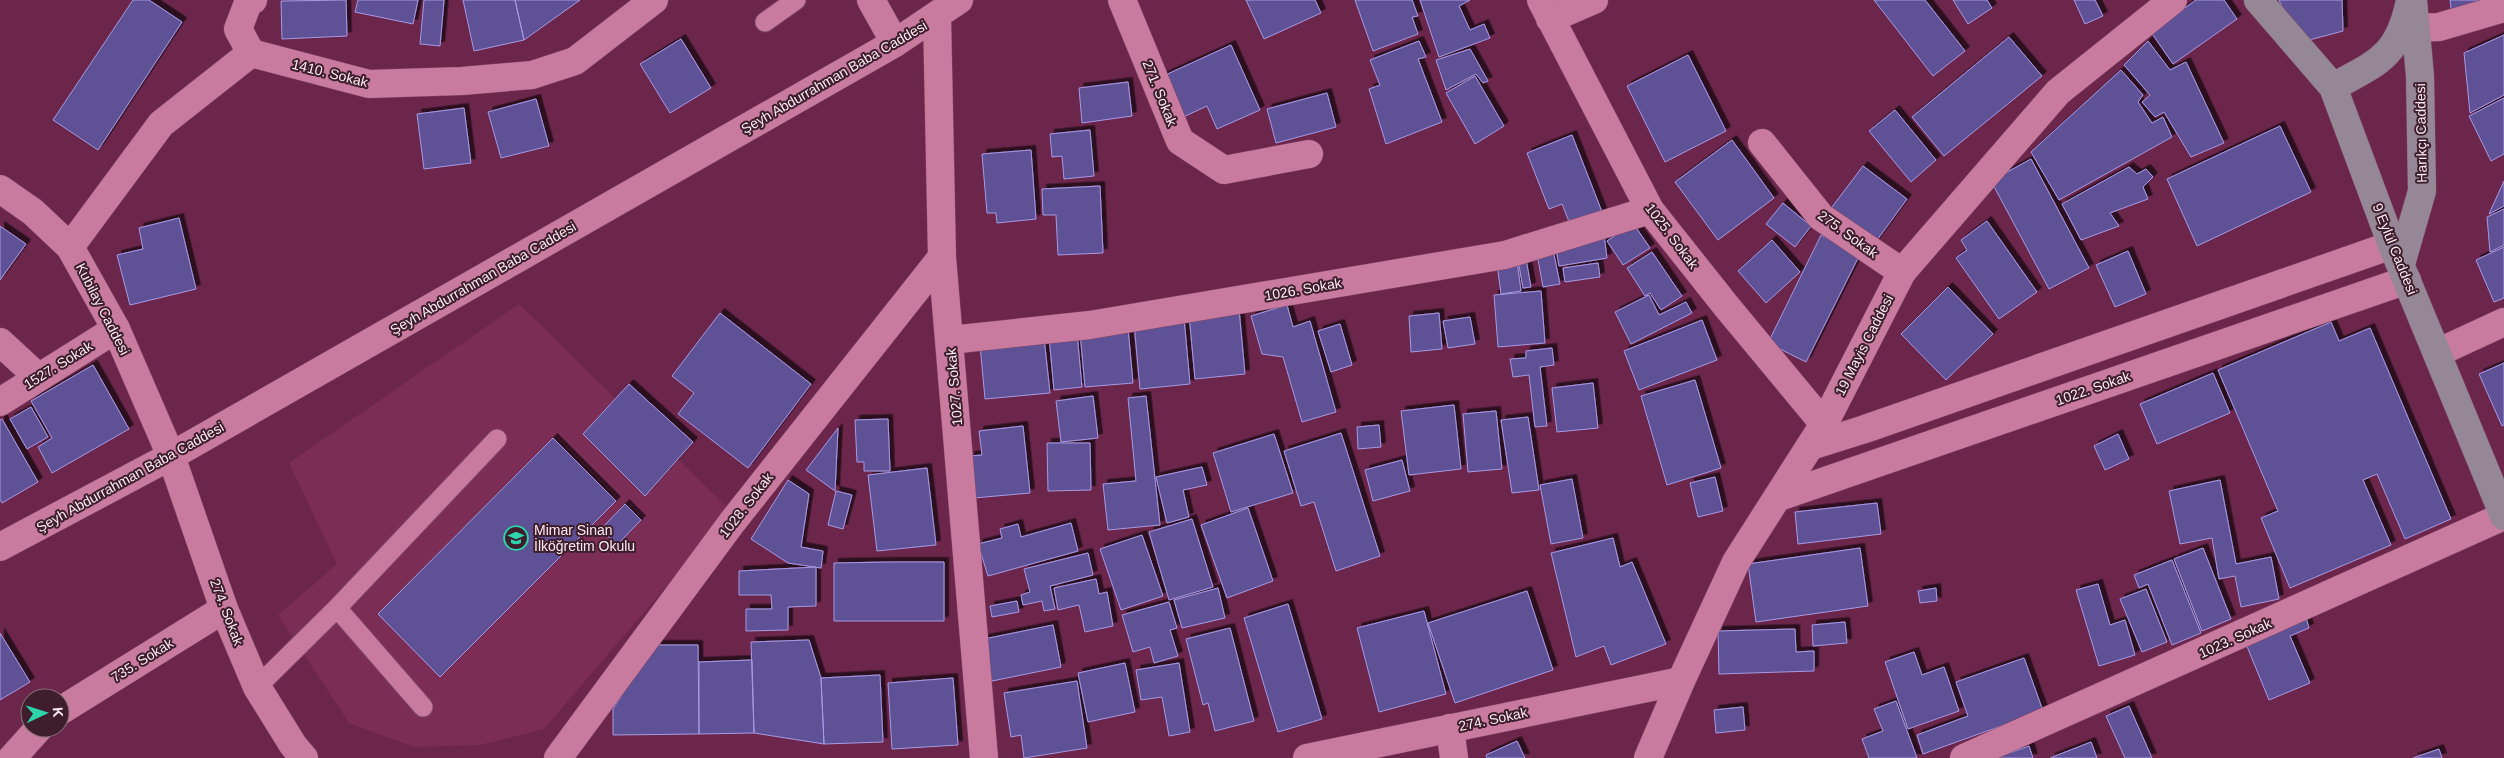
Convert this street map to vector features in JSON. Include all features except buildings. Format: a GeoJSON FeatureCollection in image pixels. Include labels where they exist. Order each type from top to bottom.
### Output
{"type":"FeatureCollection","features":[{"type":"Feature","properties":{"kind":"main road","name":"9 Eylül Caddesi"},"geometry":{"type":"LineString","coordinates":[[2258,0],[2333,87],[2400,263],[2504,516]]}},
{"type":"Feature","properties":{"kind":"main road","name":"Harıkçı Caddesi"},"geometry":{"type":"LineString","coordinates":[[2333,87],[2381,60],[2391,50],[2400,35],[2412,0]]}},
{"type":"Feature","properties":{"kind":"main road","name":"Harıkçı Caddesi"},"geometry":{"type":"LineString","coordinates":[[2400,263],[2422,191],[2420,76],[2412,0]]}},
{"type":"Feature","properties":{"kind":"street"},"geometry":{"type":"LineString","coordinates":[[70,247],[161,124],[251,53],[238,29],[248,3],[252,0]]}},
{"type":"Feature","properties":{"kind":"street"},"geometry":{"type":"LineString","coordinates":[[871,0],[896,43]]}},
{"type":"Feature","properties":{"kind":"street","name":"Şeyh Abdurrahman Baba Caddesi"},"geometry":{"type":"LineString","coordinates":[[0,547],[171,456],[896,43],[960,0]]}},
{"type":"Feature","properties":{"kind":"street","name":"271. Sokak"},"geometry":{"type":"LineString","coordinates":[[1122,0],[1180,141],[1224,170],[1309,154]]}},
{"type":"Feature","properties":{"kind":"street"},"geometry":{"type":"LineString","coordinates":[[1545,9],[1594,0]]}},
{"type":"Feature","properties":{"kind":"street","name":"19 Mayis Caddesi"},"geometry":{"type":"LineString","coordinates":[[1648,758],[1680,681],[1736,562],[1817,435],[1902,272],[2058,92],[2173,0]]}},
{"type":"Feature","properties":{"kind":"street","name":"1410. Sokak"},"geometry":{"type":"LineString","coordinates":[[251,53],[369,84],[462,81],[532,74],[575,61],[646,3]]}},
{"type":"Feature","properties":{"kind":"street"},"geometry":{"type":"LineString","coordinates":[[2416,28],[2440,27],[2504,8]]}},
{"type":"Feature","properties":{"kind":"street","name":"1025. Sokak"},"geometry":{"type":"LineString","coordinates":[[1545,9],[1650,210],[1727,307],[1817,435]]}},
{"type":"Feature","properties":{"kind":"street","name":"1027. Sokak"},"geometry":{"type":"LineString","coordinates":[[937,16],[942,257],[984,758]]}},
{"type":"Feature","properties":{"kind":"street","name":"275. Sokak"},"geometry":{"type":"LineString","coordinates":[[1762,143],[1821,217],[1902,272]]}},
{"type":"Feature","properties":{"kind":"street","name":"Kubilay Caddesi"},"geometry":{"type":"LineString","coordinates":[[0,188],[33,212],[70,247],[116,329],[171,456]]}},
{"type":"Feature","properties":{"kind":"street","name":"1026. Sokak"},"geometry":{"type":"LineString","coordinates":[[950,340],[1090,326],[1505,255],[1650,210]]}},
{"type":"Feature","properties":{"kind":"street","name":"1028. Sokak"},"geometry":{"type":"LineString","coordinates":[[558,758],[732,521],[942,257]]}},
{"type":"Feature","properties":{"kind":"street"},"geometry":{"type":"LineString","coordinates":[[1817,435],[1884,423],[2400,263]]}},
{"type":"Feature","properties":{"kind":"street","name":"1022. Sokak"},"geometry":{"type":"LineString","coordinates":[[1779,496],[2400,263]]}},
{"type":"Feature","properties":{"kind":"street"},"geometry":{"type":"LineString","coordinates":[[2437,353],[2504,322]]}},
{"type":"Feature","properties":{"kind":"street","name":"1527. Sokak"},"geometry":{"type":"LineString","coordinates":[[0,402],[116,329]]}},
{"type":"Feature","properties":{"kind":"street"},"geometry":{"type":"LineString","coordinates":[[0,342],[38,377]]}},
{"type":"Feature","properties":{"kind":"street","name":"274. Sokak"},"geometry":{"type":"LineString","coordinates":[[171,456],[224,609],[257,687],[293,745],[304,758]]}},
{"type":"Feature","properties":{"kind":"street","name":"1023. Sokak"},"geometry":{"type":"LineString","coordinates":[[1964,758],[2504,516]]}},
{"type":"Feature","properties":{"kind":"street","name":"735. Sokak"},"geometry":{"type":"LineString","coordinates":[[70,705],[224,609]]}},
{"type":"Feature","properties":{"kind":"street","name":"274. Sokak"},"geometry":{"type":"LineString","coordinates":[[1306,758],[1680,681]]}},
{"type":"Feature","properties":{"kind":"street"},"geometry":{"type":"LineString","coordinates":[[1450,728],[1454,758]]}},
{"type":"Feature","properties":{"kind":"street"},"geometry":{"type":"LineString","coordinates":[[12,758],[30,738]]}},
{"type":"Feature","properties":{"kind":"lane"},"geometry":{"type":"LineString","coordinates":[[765,22],[796,0]]}},
{"type":"Feature","properties":{"kind":"lane"},"geometry":{"type":"LineString","coordinates":[[257,687],[337,608],[497,439]]}},
{"type":"Feature","properties":{"kind":"lane"},"geometry":{"type":"LineString","coordinates":[[337,608],[423,707]]}},
{"type":"Feature","properties":{"kind":"shaded area","name":"Mimar Sinan İlköğretim Okulu"},"geometry":{"type":"Polygon","coordinates":[[[519,304],[731,511],[544,729],[481,745],[414,747],[349,723],[278,615],[337,564],[289,463],[519,304]]]}},
{"type":"Feature","properties":{"kind":"place","name":"Mimar Sinan İlköğretim Okulu"},"geometry":{"type":"Point","coordinates":[516,538]}}]}
